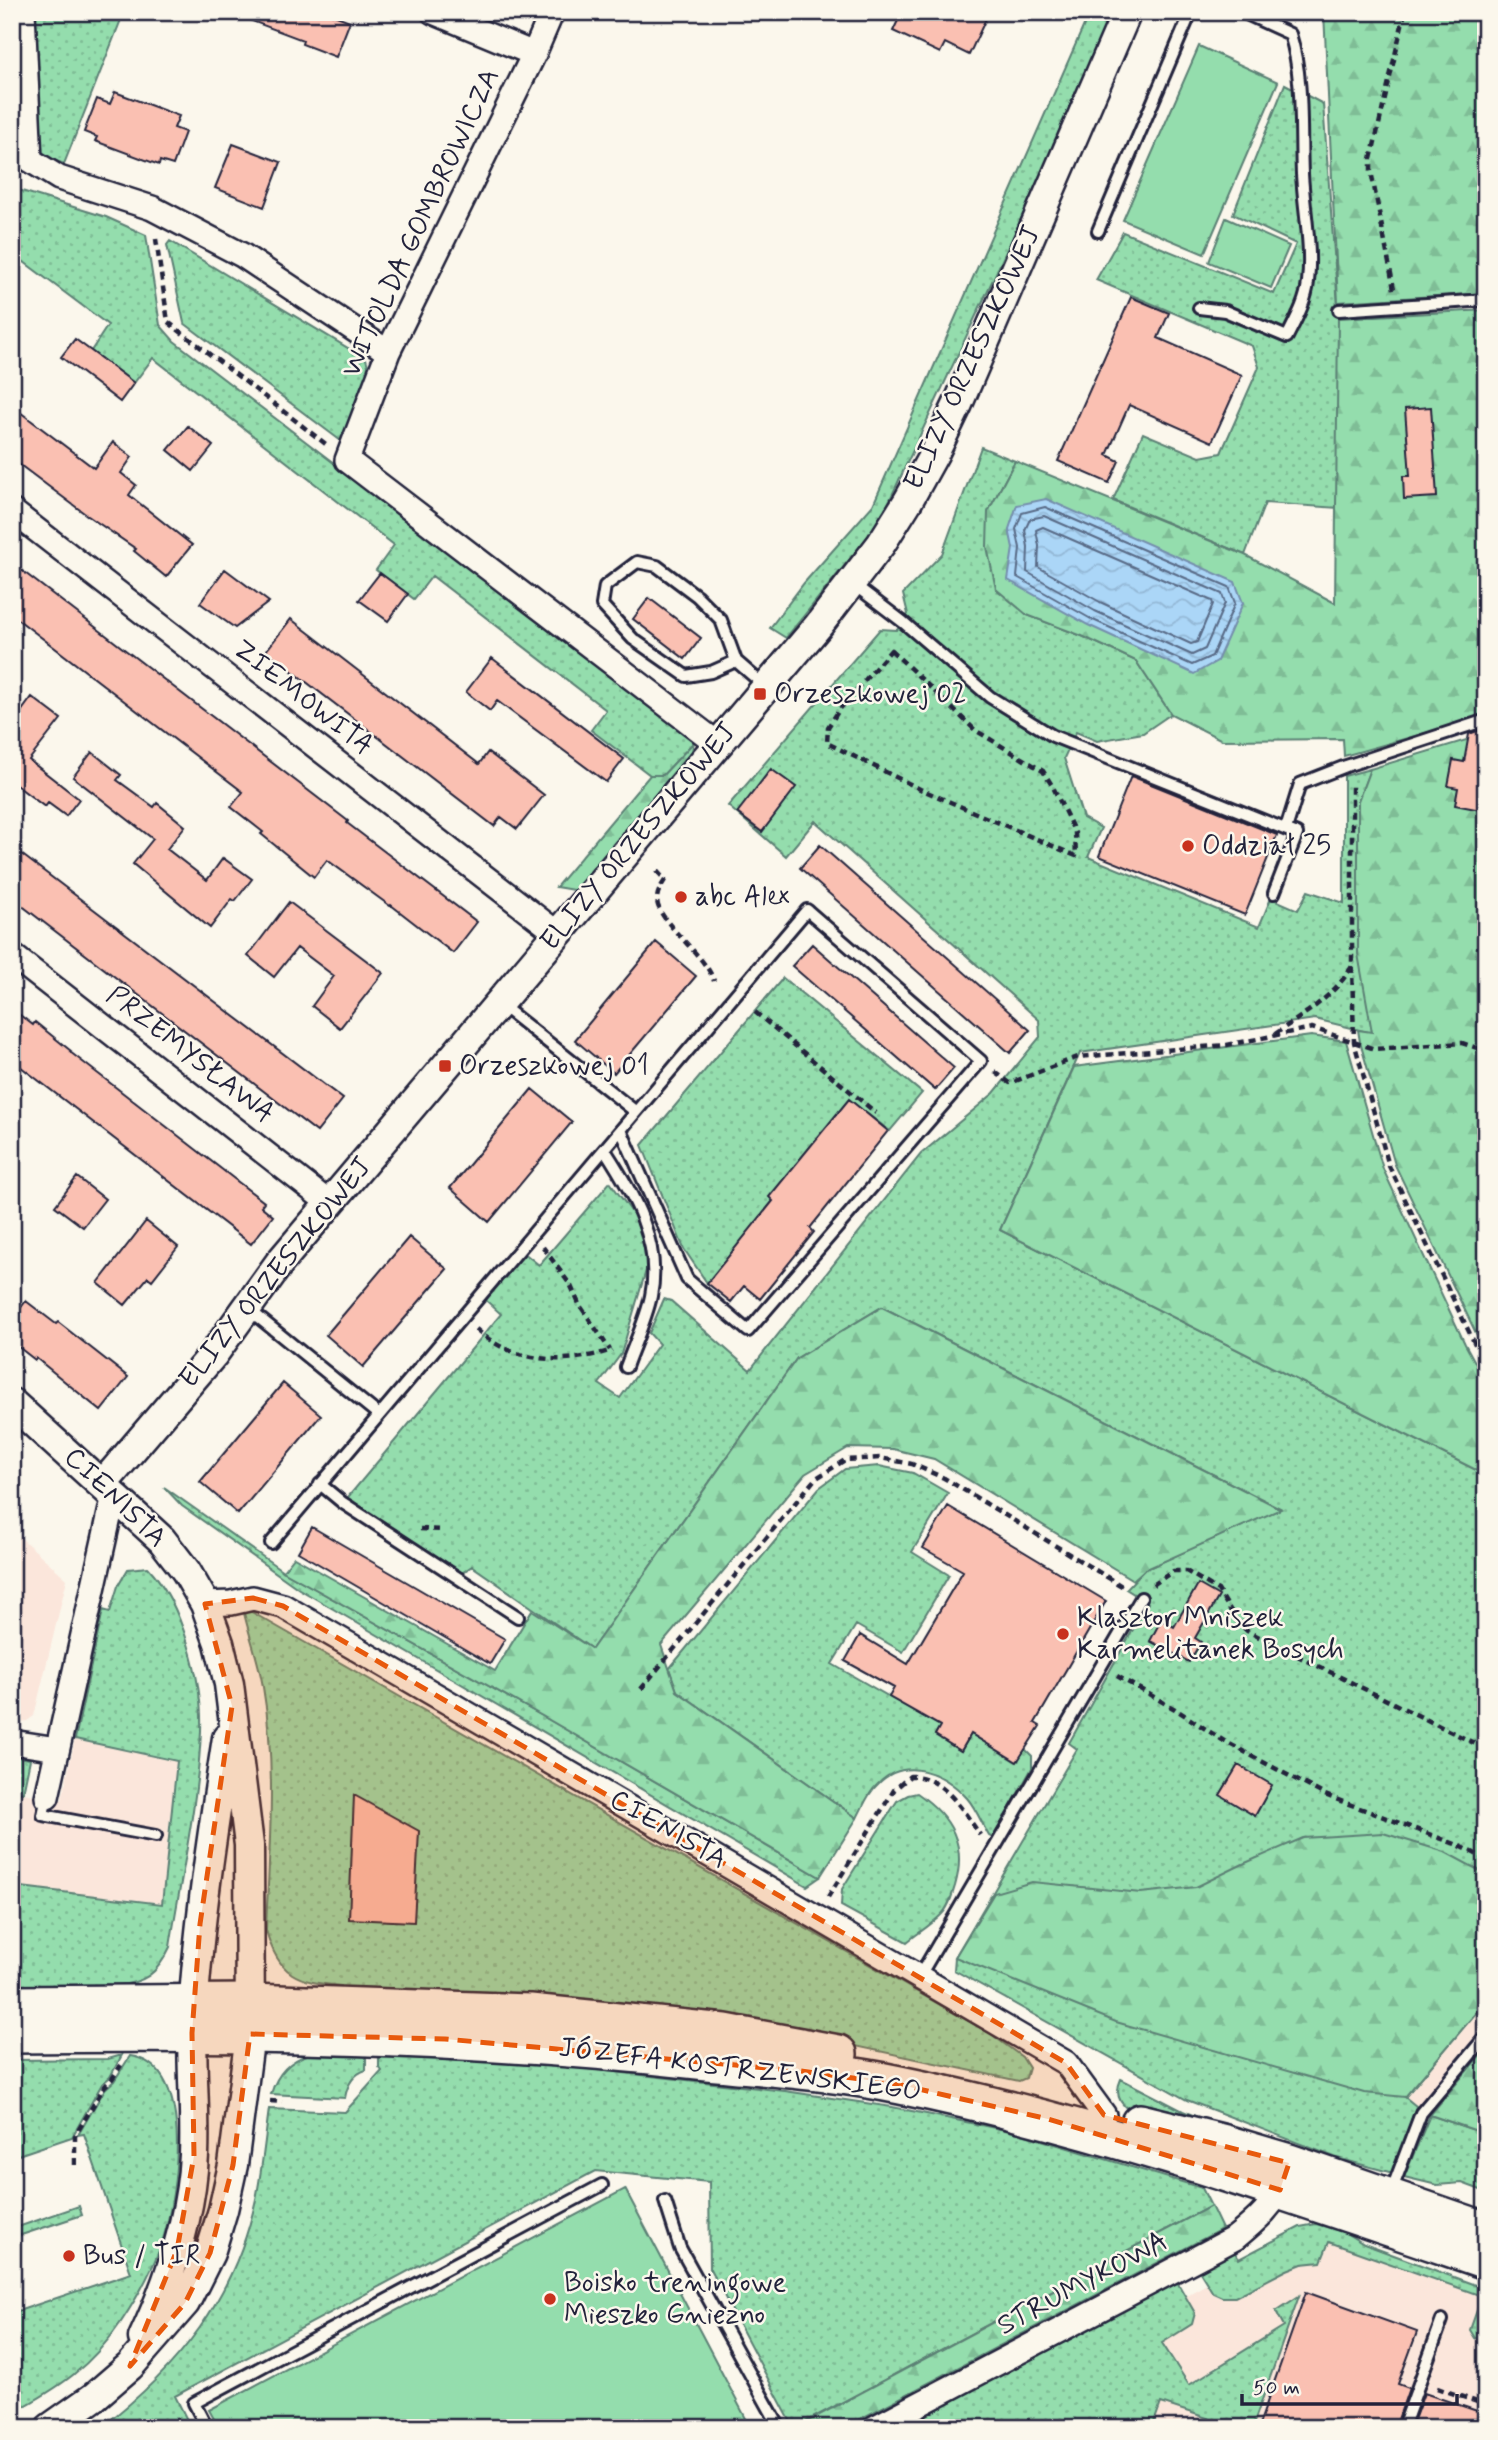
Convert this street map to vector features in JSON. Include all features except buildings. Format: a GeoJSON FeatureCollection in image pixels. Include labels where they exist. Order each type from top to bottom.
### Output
{"type":"FeatureCollection","features":[{"type":"Feature","properties":{"kind":"main road","name":"JÓZEFA KOSTRZEWSKIEGO"},"geometry":{"type":"LineString","coordinates":[[12,2005],[193,2018],[530,2013],[725,2033],[811,2048],[1225,2144],[1285,2176],[1486,2260]]}},
{"type":"Feature","properties":{"kind":"main road","name":"JÓZEFA KOSTRZEWSKIEGO"},"geometry":{"type":"LineString","coordinates":[[12,2034],[193,2018]]}},
{"type":"Feature","properties":{"kind":"main road","name":"JÓZEFA KOSTRZEWSKIEGO"},"geometry":{"type":"LineString","coordinates":[[250,2018],[445,2039],[629,2053],[897,2084],[1389,2198],[1486,2231]]}},
{"type":"Feature","properties":{"kind":"street"},"geometry":{"type":"LineString","coordinates":[[23,12],[30,160],[59,178],[152,208],[242,255],[388,352]]}},
{"type":"Feature","properties":{"kind":"street"},"geometry":{"type":"LineString","coordinates":[[433,12],[534,54]]}},
{"type":"Feature","properties":{"kind":"street","name":"WITOLDA GOMBROWICZA"},"geometry":{"type":"LineString","coordinates":[[347,460],[388,352],[552,12]]}},
{"type":"Feature","properties":{"kind":"street","name":"ELIZY ORZESZKOWEJ"},"geometry":{"type":"LineString","coordinates":[[108,1490],[213,1355],[280,1262],[852,583],[908,501],[952,416],[1127,12]]}},
{"type":"Feature","properties":{"kind":"street"},"geometry":{"type":"LineString","coordinates":[[347,460],[718,744]]}},
{"type":"Feature","properties":{"kind":"street","name":"ZIEMOWITA"},"geometry":{"type":"LineString","coordinates":[[12,511],[557,933]]}},
{"type":"Feature","properties":{"kind":"street","name":"PRZEMYSŁAWA"},"geometry":{"type":"LineString","coordinates":[[12,955],[330,1203]]}},
{"type":"Feature","properties":{"kind":"street","name":"CIENISTA"},"geometry":{"type":"LineString","coordinates":[[12,1403],[162,1540],[186,1571],[205,1604],[219,1643],[229,1684],[249,1845],[250,2018],[233,2165],[210,2253],[185,2303],[130,2365],[94,2397],[50,2428]]}},
{"type":"Feature","properties":{"kind":"street"},"geometry":{"type":"LineString","coordinates":[[47,1797],[108,1490]]}},
{"type":"Feature","properties":{"kind":"street","name":"CIENISTA"},"geometry":{"type":"LineString","coordinates":[[205,1604],[231,1603],[253,1598],[284,1606],[1066,2063],[1104,2115]]}},
{"type":"Feature","properties":{"kind":"street","name":"CIENISTA"},"geometry":{"type":"LineString","coordinates":[[130,2365],[163,2295],[189,2207],[194,2156],[193,2018],[200,1924],[232,1706]]}},
{"type":"Feature","properties":{"kind":"street"},"geometry":{"type":"LineString","coordinates":[[12,1742],[57,1749]]}},
{"type":"Feature","properties":{"kind":"street","name":"STRUMYKOWA"},"geometry":{"type":"LineString","coordinates":[[874,2428],[1235,2238],[1258,2220],[1285,2176]]}},
{"type":"Feature","properties":{"kind":"lane"},"geometry":{"type":"LineString","coordinates":[[1098,231],[1191,12]]}},
{"type":"Feature","properties":{"kind":"lane"},"geometry":{"type":"LineString","coordinates":[[1199,308],[1225,311],[1287,337],[1302,308],[1308,285],[1310,259],[1297,56],[1290,34],[1242,12]]}},
{"type":"Feature","properties":{"kind":"lane"},"geometry":{"type":"LineString","coordinates":[[1339,310],[1486,300]]}},
{"type":"Feature","properties":{"kind":"lane"},"geometry":{"type":"LineString","coordinates":[[736,661],[711,672],[686,676],[632,639],[602,605],[605,586],[636,562],[657,566],[696,596],[721,620],[736,661],[766,687]]}},
{"type":"Feature","properties":{"kind":"lane"},"geometry":{"type":"LineString","coordinates":[[852,583],[903,622],[990,697],[1053,736],[1297,834],[1274,893]]}},
{"type":"Feature","properties":{"kind":"lane"},"geometry":{"type":"LineString","coordinates":[[1286,829],[1300,784],[1486,720]]}},
{"type":"Feature","properties":{"kind":"lane"},"geometry":{"type":"LineString","coordinates":[[271,1543],[807,910],[981,1061],[748,1331],[687,1279],[621,1130]]}},
{"type":"Feature","properties":{"kind":"lane"},"geometry":{"type":"LineString","coordinates":[[499,1003],[636,1112]]}},
{"type":"Feature","properties":{"kind":"lane"},"geometry":{"type":"LineString","coordinates":[[605,1150],[629,1188],[654,1256],[650,1298],[626,1367]]}},
{"type":"Feature","properties":{"kind":"lane"},"geometry":{"type":"LineString","coordinates":[[247,1308],[379,1415]]}},
{"type":"Feature","properties":{"kind":"lane"},"geometry":{"type":"LineString","coordinates":[[320,1484],[343,1503],[518,1617]]}},
{"type":"Feature","properties":{"kind":"lane"},"geometry":{"type":"LineString","coordinates":[[919,1977],[1140,1598]]}},
{"type":"Feature","properties":{"kind":"lane"},"geometry":{"type":"LineString","coordinates":[[47,1797],[43,1815],[156,1836]]}},
{"type":"Feature","properties":{"kind":"lane"},"geometry":{"type":"LineString","coordinates":[[1389,2198],[1421,2113],[1486,2036]]}},
{"type":"Feature","properties":{"kind":"lane"},"geometry":{"type":"LineString","coordinates":[[207,2428],[194,2403],[602,2185]]}},
{"type":"Feature","properties":{"kind":"lane"},"geometry":{"type":"LineString","coordinates":[[665,2201],[680,2248],[780,2428]]}},
{"type":"Feature","properties":{"kind":"lane"},"geometry":{"type":"LineString","coordinates":[[1403,2428],[1442,2320]]}},
{"type":"Feature","properties":{"kind":"path"},"geometry":{"type":"LineString","coordinates":[[1395,291],[1371,171],[1371,159],[1405,12]]}},
{"type":"Feature","properties":{"kind":"path"},"geometry":{"type":"LineString","coordinates":[[152,208],[167,322],[347,460]]}},
{"type":"Feature","properties":{"kind":"path"},"geometry":{"type":"LineString","coordinates":[[891,650],[908,665],[975,730],[1043,771],[1075,833],[1076,856],[869,766],[827,743],[828,727],[839,710],[891,650]]}},
{"type":"Feature","properties":{"kind":"path"},"geometry":{"type":"LineString","coordinates":[[1361,761],[1350,789],[1354,1042],[1389,1166],[1486,1367]]}},
{"type":"Feature","properties":{"kind":"path"},"geometry":{"type":"LineString","coordinates":[[657,872],[665,880],[657,897],[660,911],[701,960],[714,981]]}},
{"type":"Feature","properties":{"kind":"path"},"geometry":{"type":"LineString","coordinates":[[1271,1037],[1323,1002],[1344,980],[1352,965]]}},
{"type":"Feature","properties":{"kind":"path"},"geometry":{"type":"LineString","coordinates":[[755,1012],[876,1113]]}},
{"type":"Feature","properties":{"kind":"path"},"geometry":{"type":"LineString","coordinates":[[981,1061],[1010,1083],[1078,1057],[1206,1047],[1312,1028],[1375,1049],[1462,1042],[1486,1051]]}},
{"type":"Feature","properties":{"kind":"path"},"geometry":{"type":"LineString","coordinates":[[531,1233],[562,1273],[610,1350]]}},
{"type":"Feature","properties":{"kind":"path"},"geometry":{"type":"LineString","coordinates":[[462,1317],[483,1335],[513,1353],[552,1361],[590,1357],[635,1342]]}},
{"type":"Feature","properties":{"kind":"path"},"geometry":{"type":"LineString","coordinates":[[641,1689],[815,1479],[845,1460],[880,1458],[912,1464],[944,1478],[1140,1598],[1173,1572],[1186,1571],[1219,1590],[1237,1621],[1247,1630],[1486,1749]]}},
{"type":"Feature","properties":{"kind":"path"},"geometry":{"type":"LineString","coordinates":[[1101,1667],[1175,1709],[1224,1741],[1325,1795],[1458,1844],[1486,1859]]}},
{"type":"Feature","properties":{"kind":"path"},"geometry":{"type":"LineString","coordinates":[[825,1903],[894,1790],[909,1776],[920,1776],[945,1791],[962,1808],[992,1853]]}},
{"type":"Feature","properties":{"kind":"path"},"geometry":{"type":"LineString","coordinates":[[75,2165],[75,2136],[104,2087],[127,2059]]}},
{"type":"Feature","properties":{"kind":"path"},"geometry":{"type":"LineString","coordinates":[[266,2101],[282,2102]]}},
{"type":"Feature","properties":{"kind":"path"},"geometry":{"type":"LineString","coordinates":[[1420,2382],[1486,2405]]}},
{"type":"Feature","properties":{"kind":"highlighted area"},"geometry":{"type":"Polygon","coordinates":[[[253,1598],[283,1606],[1066,2063],[1104,2115],[1289,2163],[1280,2190],[1048,2119],[897,2084],[801,2071],[445,2039],[250,2034],[233,2165],[210,2253],[185,2303],[130,2366],[177,2250],[194,2156],[192,2033],[200,1924],[232,1706],[205,1604],[253,1598]]]}},
{"type":"Feature","properties":{"kind":"shaded area"},"geometry":{"type":"Polygon","coordinates":[[[12,1530],[67,1579],[34,1716],[27,1721],[18,1722],[12,1721],[12,1530]]]}},
{"type":"Feature","properties":{"kind":"shaded area"},"geometry":{"type":"Polygon","coordinates":[[[75,1739],[177,1761],[162,1905],[12,1886],[12,1791],[62,1800],[75,1739]]]}},
{"type":"Feature","properties":{"kind":"shaded area"},"geometry":{"type":"Polygon","coordinates":[[[1486,2001],[1486,2134],[1421,2113],[1405,2097],[1486,2001]]]}},
{"type":"Feature","properties":{"kind":"shaded area"},"geometry":{"type":"Polygon","coordinates":[[[1306,2229],[1486,2293],[1486,2428],[947,2428],[1306,2229]]]}},
{"type":"Feature","properties":{"kind":"green space"},"geometry":{"type":"Polygon","coordinates":[[[33,12],[124,12],[64,164],[34,152],[33,12]]]}},
{"type":"Feature","properties":{"kind":"green space"},"geometry":{"type":"Polygon","coordinates":[[[1324,12],[1486,12],[1486,293],[1338,302],[1324,12]]]}},
{"type":"Feature","properties":{"kind":"green space"},"geometry":{"type":"Polygon","coordinates":[[[1088,16],[1111,27],[879,523],[786,638],[770,628],[804,583],[873,505],[1088,16]]]}},
{"type":"Feature","properties":{"kind":"green space"},"geometry":{"type":"Polygon","coordinates":[[[1199,46],[1278,82],[1204,254],[1123,220],[1199,46]]]}},
{"type":"Feature","properties":{"kind":"green space"},"geometry":{"type":"Polygon","coordinates":[[[1285,84],[1323,104],[1353,509],[1265,503],[1245,555],[1113,500],[1143,433],[1200,457],[1221,453],[1259,367],[1252,346],[1096,280],[1123,232],[1274,294],[1296,244],[1233,214],[1285,84]]]}},
{"type":"Feature","properties":{"kind":"green space"},"geometry":{"type":"Polygon","coordinates":[[[12,188],[106,217],[146,235],[160,325],[174,341],[689,734],[694,742],[663,775],[650,775],[591,730],[606,710],[432,576],[414,599],[376,570],[394,545],[153,358],[134,383],[91,351],[108,325],[12,253],[12,188]]]}},
{"type":"Feature","properties":{"kind":"green space"},"geometry":{"type":"Polygon","coordinates":[[[1226,218],[1289,246],[1271,288],[1209,262],[1226,218]]]}},
{"type":"Feature","properties":{"kind":"green space"},"geometry":{"type":"Polygon","coordinates":[[[170,241],[366,359],[372,378],[345,444],[184,323],[167,245],[170,241]]]}},
{"type":"Feature","properties":{"kind":"green space"},"geometry":{"type":"Polygon","coordinates":[[[1486,310],[1486,716],[1344,756],[1343,739],[1222,740],[1171,714],[1136,661],[1027,615],[996,589],[987,547],[988,512],[1015,461],[1245,555],[1335,603],[1338,318],[1486,310]]]}},
{"type":"Feature","properties":{"kind":"green space"},"geometry":{"type":"Polygon","coordinates":[[[981,447],[1015,461],[988,512],[1027,615],[1136,661],[1171,714],[1143,733],[1097,741],[1076,732],[1064,758],[1083,818],[1101,828],[1088,857],[1259,927],[1271,898],[1298,910],[1308,891],[1344,903],[1344,776],[1370,769],[1358,801],[1372,1033],[1315,1019],[1080,1053],[1000,1230],[1486,1475],[1486,2001],[1405,2097],[1416,2106],[1393,2173],[1337,2158],[1187,2100],[954,1970],[955,1957],[1077,1749],[1069,1743],[1148,1603],[1126,1589],[1144,1570],[1280,1508],[882,1307],[797,1358],[592,1649],[472,1566],[456,1577],[343,1503],[501,1314],[480,1295],[519,1249],[539,1265],[610,1182],[636,1218],[650,1257],[621,1354],[599,1384],[620,1398],[659,1344],[649,1333],[664,1299],[671,1301],[750,1370],[921,1154],[994,1093],[1040,1037],[1039,1020],[815,821],[786,856],[728,806],[880,629],[897,630],[908,614],[903,594],[942,554],[981,447]]]}},
{"type":"Feature","properties":{"kind":"green space"},"geometry":{"type":"Polygon","coordinates":[[[1486,734],[1486,1354],[1395,1165],[1360,1042],[1358,1030],[1372,1032],[1358,954],[1358,801],[1370,769],[1486,734]]]}},
{"type":"Feature","properties":{"kind":"green space"},"geometry":{"type":"Polygon","coordinates":[[[694,742],[691,755],[579,891],[556,887],[650,775],[663,775],[694,742]]]}},
{"type":"Feature","properties":{"kind":"green space"},"geometry":{"type":"Polygon","coordinates":[[[783,978],[922,1093],[890,1131],[849,1100],[707,1283],[684,1249],[642,1145],[783,978]]]}},
{"type":"Feature","properties":{"kind":"green space"},"geometry":{"type":"Polygon","coordinates":[[[1311,1036],[1346,1041],[1383,1169],[1465,1344],[1486,1382],[1486,1475],[1000,1230],[1074,1067],[1311,1036]]]}},
{"type":"Feature","properties":{"kind":"green space"},"geometry":{"type":"Polygon","coordinates":[[[882,1307],[1281,1509],[1144,1570],[1133,1580],[934,1459],[893,1449],[848,1448],[805,1474],[661,1645],[677,1691],[857,1818],[820,1877],[544,1717],[283,1571],[294,1557],[495,1671],[532,1610],[592,1649],[797,1358],[882,1307]]]}},
{"type":"Feature","properties":{"kind":"green space"},"geometry":{"type":"Polygon","coordinates":[[[879,1466],[913,1473],[948,1493],[912,1552],[949,1575],[903,1652],[856,1625],[832,1664],[940,1726],[935,1735],[961,1751],[971,1734],[1016,1762],[1025,1749],[1032,1756],[1032,1768],[993,1838],[958,1789],[936,1775],[912,1769],[888,1776],[877,1785],[857,1818],[677,1691],[669,1669],[819,1488],[845,1469],[879,1466]]]}},
{"type":"Feature","properties":{"kind":"green space"},"geometry":{"type":"Polygon","coordinates":[[[164,1487],[283,1571],[544,1717],[820,1877],[807,1886],[299,1589],[182,1506],[164,1487]]]}},
{"type":"Feature","properties":{"kind":"green space"},"geometry":{"type":"Polygon","coordinates":[[[148,1567],[160,1582],[180,1622],[194,1667],[201,1711],[196,1785],[170,1947],[154,1971],[134,1983],[114,1986],[113,1996],[12,1998],[12,1886],[162,1904],[177,1761],[75,1739],[103,1610],[110,1612],[118,1586],[128,1569],[148,1567]]]}},
{"type":"Feature","properties":{"kind":"green space"},"geometry":{"type":"Polygon","coordinates":[[[248,1610],[991,2034],[1022,2057],[1029,2068],[1026,2078],[1019,2081],[729,2019],[341,1993],[341,1986],[313,1982],[292,1974],[277,1958],[266,1930],[271,1809],[270,1747],[261,1678],[244,1613],[248,1610]]]}},
{"type":"Feature","properties":{"kind":"green space"},"geometry":{"type":"Polygon","coordinates":[[[12,1756],[30,1759],[23,1793],[12,1791],[12,1756]]]}},
{"type":"Feature","properties":{"kind":"green space"},"geometry":{"type":"Polygon","coordinates":[[[917,1793],[948,1822],[954,1833],[959,1858],[955,1886],[944,1912],[907,1942],[841,1906],[842,1889],[897,1801],[917,1793]]]}},
{"type":"Feature","properties":{"kind":"green space"},"geometry":{"type":"Polygon","coordinates":[[[1383,1833],[1445,1852],[1486,1874],[1486,2001],[1405,2097],[1364,2093],[1116,2022],[955,1957],[994,1893],[1032,1882],[1141,1893],[1196,1887],[1303,1838],[1383,1833]]]}},
{"type":"Feature","properties":{"kind":"green space"},"geometry":{"type":"Polygon","coordinates":[[[1486,2048],[1486,2134],[1430,2115],[1486,2048]]]}},
{"type":"Feature","properties":{"kind":"green space"},"geometry":{"type":"Polygon","coordinates":[[[310,2054],[366,2056],[366,2070],[351,2081],[345,2098],[271,2094],[285,2068],[310,2054]]]}},
{"type":"Feature","properties":{"kind":"green space"},"geometry":{"type":"Polygon","coordinates":[[[122,2055],[72,2137],[12,2157],[12,2060],[108,2059],[122,2055]]]}},
{"type":"Feature","properties":{"kind":"green space"},"geometry":{"type":"Polygon","coordinates":[[[386,2055],[561,2066],[785,2091],[892,2107],[1015,2132],[1202,2188],[1211,2206],[794,2428],[710,2269],[709,2182],[595,2171],[175,2396],[191,2428],[100,2428],[155,2381],[179,2355],[218,2299],[247,2235],[258,2188],[269,2109],[345,2112],[382,2071],[379,2058],[386,2055]]]}},
{"type":"Feature","properties":{"kind":"green space"},"geometry":{"type":"Polygon","coordinates":[[[130,2056],[151,2065],[165,2082],[173,2105],[177,2133],[176,2162],[164,2236],[134,2301],[98,2352],[73,2375],[45,2395],[12,2413],[12,2313],[131,2273],[84,2134],[78,2135],[105,2089],[114,2081],[130,2056]]]}},
{"type":"Feature","properties":{"kind":"green space"},"geometry":{"type":"Polygon","coordinates":[[[1121,2079],[1183,2111],[1260,2143],[1129,2110],[1122,2104],[1119,2096],[1121,2079]]]}},
{"type":"Feature","properties":{"kind":"green space"},"geometry":{"type":"Polygon","coordinates":[[[1430,2115],[1486,2134],[1486,2192],[1462,2183],[1437,2185],[1404,2177],[1430,2115]]]}},
{"type":"Feature","properties":{"kind":"green space","name":"Boisko treningowe Mieszko Gniezno"},"geometry":{"type":"Polygon","coordinates":[[[625,2189],[751,2428],[219,2428],[209,2410],[625,2189]]]}},
{"type":"Feature","properties":{"kind":"green space"},"geometry":{"type":"Polygon","coordinates":[[[79,2206],[82,2215],[12,2238],[12,2229],[79,2206]]]}},
{"type":"Feature","properties":{"kind":"green space"},"geometry":{"type":"Polygon","coordinates":[[[1211,2206],[1222,2229],[843,2428],[795,2428],[1211,2206]]]}},
{"type":"Feature","properties":{"kind":"green space"},"geometry":{"type":"Polygon","coordinates":[[[1316,2224],[1344,2232],[1364,2244],[1486,2289],[1485,2340],[1475,2338],[1470,2330],[1482,2296],[1329,2242],[1321,2262],[1302,2264],[1287,2270],[1235,2297],[1222,2297],[1213,2293],[1197,2267],[1232,2248],[1239,2259],[1300,2227],[1316,2224]]]}},
{"type":"Feature","properties":{"kind":"green space"},"geometry":{"type":"Polygon","coordinates":[[[1176,2280],[1195,2313],[1192,2324],[1162,2343],[1189,2385],[1284,2326],[1276,2311],[1299,2296],[1252,2428],[1238,2428],[1161,2403],[1152,2428],[891,2428],[1176,2280]]]}},
{"type":"Feature","properties":{"kind":"water"},"geometry":{"type":"Polygon","coordinates":[[[1046,499],[1235,582],[1243,603],[1217,661],[1194,674],[1088,625],[1008,580],[1013,548],[1009,529],[1017,505],[1046,499]]]}},
{"type":"Feature","properties":{"kind":"place","name":"Orzeszkowej 02"},"geometry":{"type":"Point","coordinates":[760,694]}},
{"type":"Feature","properties":{"kind":"place","name":"Oddział 25"},"geometry":{"type":"Point","coordinates":[1188,846]}},
{"type":"Feature","properties":{"kind":"place","name":"abc Alex"},"geometry":{"type":"Point","coordinates":[681,897]}},
{"type":"Feature","properties":{"kind":"place","name":"Orzeszkowej 01"},"geometry":{"type":"Point","coordinates":[445,1066]}},
{"type":"Feature","properties":{"kind":"place","name":"Klasztor Mniszek Karmelitanek Bosych"},"geometry":{"type":"Point","coordinates":[1063,1634]}},
{"type":"Feature","properties":{"kind":"place","name":"Bus / TIR"},"geometry":{"type":"Point","coordinates":[69,2256]}},
{"type":"Feature","properties":{"kind":"place","name":"Boisko treningowe Mieszko Gniezno"},"geometry":{"type":"Point","coordinates":[550,2299]}}]}
